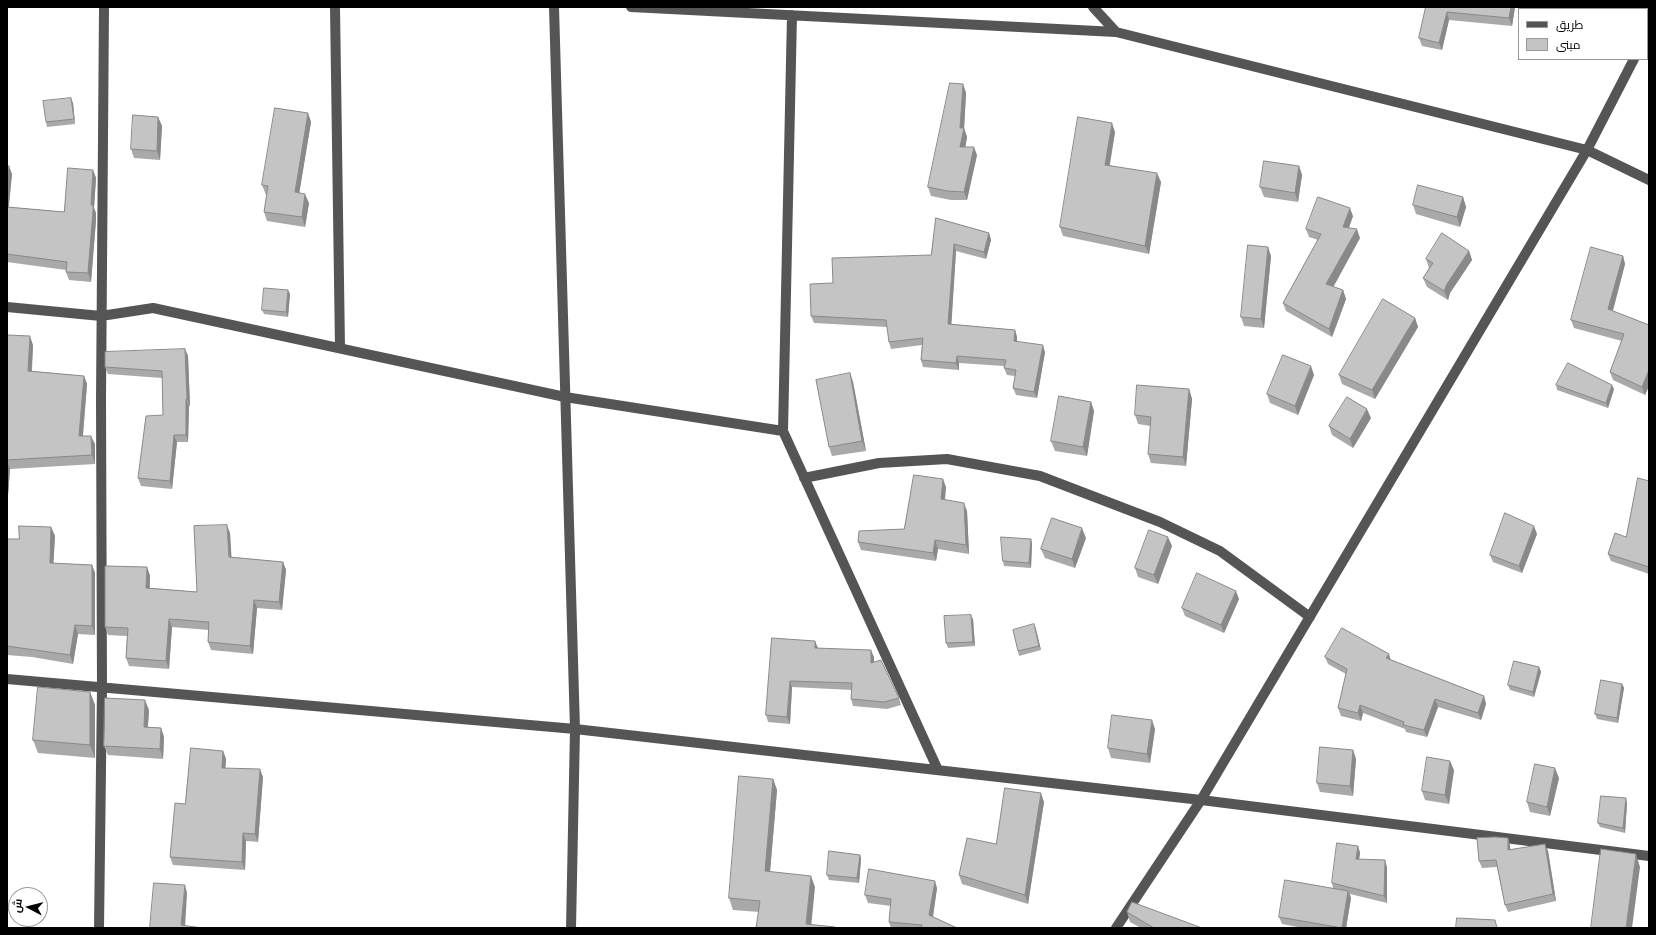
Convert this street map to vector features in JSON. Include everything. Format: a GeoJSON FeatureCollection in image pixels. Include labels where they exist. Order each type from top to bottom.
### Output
{"type":"FeatureCollection","features":[{"type":"Feature","properties":{"kind":"street"},"geometry":{"type":"LineString","coordinates":[[99,928],[102,688],[101,316],[104,7]]}},
{"type":"Feature","properties":{"kind":"street"},"geometry":{"type":"LineString","coordinates":[[335,7],[340,348]]}},
{"type":"Feature","properties":{"kind":"street"},"geometry":{"type":"LineString","coordinates":[[554,7],[575,729],[571,928]]}},
{"type":"Feature","properties":{"kind":"street"},"geometry":{"type":"LineString","coordinates":[[631,7],[1116,32],[1587,150],[1649,180]]}},
{"type":"Feature","properties":{"kind":"street"},"geometry":{"type":"LineString","coordinates":[[1093,7],[1116,32]]}},
{"type":"Feature","properties":{"kind":"street"},"geometry":{"type":"LineString","coordinates":[[792,15],[783,431],[938,770]]}},
{"type":"Feature","properties":{"kind":"street"},"geometry":{"type":"LineString","coordinates":[[1116,928],[1201,800],[1587,150],[1633,60]]}},
{"type":"Feature","properties":{"kind":"street"},"geometry":{"type":"LineString","coordinates":[[7,307],[101,316],[153,308],[565,396],[783,431]]}},
{"type":"Feature","properties":{"kind":"street"},"geometry":{"type":"LineString","coordinates":[[804,478],[879,463],[947,459],[1040,476],[1160,522],[1220,551],[1310,617]]}},
{"type":"Feature","properties":{"kind":"street"},"geometry":{"type":"LineString","coordinates":[[7,679],[575,729],[1201,800],[1649,856]]}},
{"type":"Feature","properties":{"kind":"building"},"geometry":{"type":"Polygon","coordinates":[[[1426,7],[1511,7],[1509,18],[1447,12],[1439,43],[1419,38],[1426,7]]]}},
{"type":"Feature","properties":{"kind":"building"},"geometry":{"type":"Polygon","coordinates":[[[1597,7],[1609,7],[1609,8],[1597,7]]]}},
{"type":"Feature","properties":{"kind":"building"},"geometry":{"type":"Polygon","coordinates":[[[950,83],[963,84],[960,128],[964,128],[960,147],[974,147],[964,192],[947,191],[928,187],[950,83]]]}},
{"type":"Feature","properties":{"kind":"building"},"geometry":{"type":"Polygon","coordinates":[[[71,98],[74,119],[46,122],[43,101],[71,98]]]}},
{"type":"Feature","properties":{"kind":"building"},"geometry":{"type":"Polygon","coordinates":[[[275,108],[308,113],[295,192],[305,194],[302,217],[264,212],[268,186],[262,185],[275,108]]]}},
{"type":"Feature","properties":{"kind":"building"},"geometry":{"type":"Polygon","coordinates":[[[133,115],[158,117],[157,151],[131,149],[133,115]]]}},
{"type":"Feature","properties":{"kind":"building"},"geometry":{"type":"Polygon","coordinates":[[[1078,117],[1112,123],[1105,165],[1157,173],[1145,246],[1060,227],[1078,117]]]}},
{"type":"Feature","properties":{"kind":"building"},"geometry":{"type":"Polygon","coordinates":[[[1264,161],[1299,166],[1295,193],[1260,187],[1264,161]]]}},
{"type":"Feature","properties":{"kind":"building"},"geometry":{"type":"Polygon","coordinates":[[[7,166],[9,166],[7,190],[7,166]]]}},
{"type":"Feature","properties":{"kind":"building"},"geometry":{"type":"Polygon","coordinates":[[[68,168],[93,170],[91,205],[93,205],[93,211],[88,273],[66,272],[67,262],[7,254],[7,207],[64,212],[68,168]]]}},
{"type":"Feature","properties":{"kind":"building"},"geometry":{"type":"Polygon","coordinates":[[[1418,185],[1463,197],[1457,217],[1413,205],[1418,185]]]}},
{"type":"Feature","properties":{"kind":"building"},"geometry":{"type":"Polygon","coordinates":[[[1318,197],[1350,208],[1343,227],[1357,229],[1326,284],[1343,290],[1329,329],[1283,303],[1321,234],[1306,229],[1318,197]]]}},
{"type":"Feature","properties":{"kind":"building"},"geometry":{"type":"Polygon","coordinates":[[[936,218],[989,233],[984,252],[954,244],[948,324],[1015,330],[1014,341],[1043,345],[1034,392],[1013,388],[1016,370],[1004,368],[1006,360],[957,356],[956,363],[921,360],[923,338],[889,342],[886,320],[811,316],[810,284],[833,283],[832,258],[931,255],[936,218]]]}},
{"type":"Feature","properties":{"kind":"building"},"geometry":{"type":"Polygon","coordinates":[[[1442,233],[1469,251],[1444,291],[1423,278],[1433,263],[1426,259],[1442,233]]]}},
{"type":"Feature","properties":{"kind":"building"},"geometry":{"type":"Polygon","coordinates":[[[1248,245],[1268,247],[1261,319],[1241,317],[1248,245]]]}},
{"type":"Feature","properties":{"kind":"building"},"geometry":{"type":"Polygon","coordinates":[[[1591,247],[1623,256],[1608,309],[1649,325],[1649,370],[1642,387],[1610,372],[1624,334],[1571,320],[1591,247]]]}},
{"type":"Feature","properties":{"kind":"building"},"geometry":{"type":"Polygon","coordinates":[[[264,288],[288,290],[286,312],[262,310],[264,288]]]}},
{"type":"Feature","properties":{"kind":"building"},"geometry":{"type":"Polygon","coordinates":[[[1383,299],[1415,318],[1372,390],[1339,375],[1383,299]]]}},
{"type":"Feature","properties":{"kind":"building"},"geometry":{"type":"Polygon","coordinates":[[[7,335],[30,336],[28,371],[84,376],[79,436],[91,436],[92,455],[7,460],[7,335]]]}},
{"type":"Feature","properties":{"kind":"building"},"geometry":{"type":"Polygon","coordinates":[[[185,349],[187,399],[186,435],[174,435],[170,481],[138,478],[146,416],[163,415],[162,371],[105,367],[105,352],[185,349]]]}},
{"type":"Feature","properties":{"kind":"building"},"geometry":{"type":"Polygon","coordinates":[[[1283,355],[1311,366],[1295,406],[1267,394],[1283,355]]]}},
{"type":"Feature","properties":{"kind":"building"},"geometry":{"type":"Polygon","coordinates":[[[1568,363],[1612,385],[1606,403],[1556,385],[1568,363]]]}},
{"type":"Feature","properties":{"kind":"building"},"geometry":{"type":"Polygon","coordinates":[[[850,373],[862,441],[829,447],[816,380],[850,373]]]}},
{"type":"Feature","properties":{"kind":"building"},"geometry":{"type":"Polygon","coordinates":[[[1137,385],[1189,389],[1183,457],[1148,454],[1151,417],[1135,415],[1137,385]]]}},
{"type":"Feature","properties":{"kind":"building"},"geometry":{"type":"Polygon","coordinates":[[[1059,396],[1091,402],[1083,447],[1051,441],[1059,396]]]}},
{"type":"Feature","properties":{"kind":"building"},"geometry":{"type":"Polygon","coordinates":[[[1347,397],[1367,409],[1350,439],[1329,426],[1347,397]]]}},
{"type":"Feature","properties":{"kind":"building"},"geometry":{"type":"Polygon","coordinates":[[[914,475],[943,479],[941,499],[964,503],[966,545],[935,540],[933,553],[858,542],[859,531],[904,529],[914,475]]]}},
{"type":"Feature","properties":{"kind":"building"},"geometry":{"type":"Polygon","coordinates":[[[1638,478],[1649,481],[1649,567],[1608,554],[1615,533],[1626,537],[1638,478]]]}},
{"type":"Feature","properties":{"kind":"building"},"geometry":{"type":"Polygon","coordinates":[[[1505,513],[1534,526],[1519,566],[1490,555],[1505,513]]]}},
{"type":"Feature","properties":{"kind":"building"},"geometry":{"type":"Polygon","coordinates":[[[1052,518],[1082,528],[1072,559],[1041,549],[1052,518]]]}},
{"type":"Feature","properties":{"kind":"building"},"geometry":{"type":"Polygon","coordinates":[[[227,525],[229,557],[283,562],[279,602],[254,600],[250,646],[208,642],[209,622],[169,619],[166,661],[126,658],[128,628],[105,627],[105,566],[147,567],[146,588],[197,592],[194,526],[227,525]]]}},
{"type":"Feature","properties":{"kind":"building"},"geometry":{"type":"Polygon","coordinates":[[[19,526],[51,527],[50,563],[92,565],[92,626],[75,625],[70,655],[7,646],[7,539],[19,539],[19,526]]]}},
{"type":"Feature","properties":{"kind":"building"},"geometry":{"type":"Polygon","coordinates":[[[1149,530],[1168,537],[1154,575],[1135,568],[1149,530]]]}},
{"type":"Feature","properties":{"kind":"building"},"geometry":{"type":"Polygon","coordinates":[[[1001,537],[1031,539],[1029,563],[1003,561],[1001,537]]]}},
{"type":"Feature","properties":{"kind":"building"},"geometry":{"type":"Polygon","coordinates":[[[1197,573],[1236,591],[1221,625],[1182,608],[1197,573]]]}},
{"type":"Feature","properties":{"kind":"building"},"geometry":{"type":"Polygon","coordinates":[[[971,615],[973,642],[946,643],[944,616],[971,615]]]}},
{"type":"Feature","properties":{"kind":"building"},"geometry":{"type":"Polygon","coordinates":[[[1034,624],[1039,646],[1018,651],[1013,630],[1034,624]]]}},
{"type":"Feature","properties":{"kind":"building"},"geometry":{"type":"Polygon","coordinates":[[[1342,628],[1389,654],[1386,658],[1484,696],[1478,713],[1435,699],[1424,730],[1403,725],[1404,722],[1360,705],[1358,713],[1338,708],[1347,669],[1325,657],[1342,628]]]}},
{"type":"Feature","properties":{"kind":"building"},"geometry":{"type":"Polygon","coordinates":[[[772,638],[815,641],[815,648],[871,650],[871,663],[881,660],[899,698],[884,702],[851,699],[852,683],[790,681],[787,717],[766,715],[772,638]]]}},
{"type":"Feature","properties":{"kind":"building"},"geometry":{"type":"Polygon","coordinates":[[[1514,661],[1539,667],[1533,692],[1508,685],[1514,661]]]}},
{"type":"Feature","properties":{"kind":"building"},"geometry":{"type":"Polygon","coordinates":[[[1601,680],[1622,684],[1617,718],[1595,714],[1601,680]]]}},
{"type":"Feature","properties":{"kind":"building"},"geometry":{"type":"Polygon","coordinates":[[[38,687],[90,692],[90,745],[33,740],[38,687]]]}},
{"type":"Feature","properties":{"kind":"building"},"geometry":{"type":"Polygon","coordinates":[[[105,698],[145,700],[144,727],[161,728],[160,749],[104,746],[105,698]]]}},
{"type":"Feature","properties":{"kind":"building"},"geometry":{"type":"Polygon","coordinates":[[[1112,715],[1152,720],[1147,754],[1108,748],[1112,715]]]}},
{"type":"Feature","properties":{"kind":"building"},"geometry":{"type":"Polygon","coordinates":[[[1320,747],[1353,750],[1350,786],[1317,783],[1320,747]]]}},
{"type":"Feature","properties":{"kind":"building"},"geometry":{"type":"Polygon","coordinates":[[[191,748],[223,751],[222,768],[260,769],[255,834],[243,833],[242,862],[170,857],[175,803],[185,804],[191,748]]]}},
{"type":"Feature","properties":{"kind":"building"},"geometry":{"type":"Polygon","coordinates":[[[1427,757],[1450,761],[1445,795],[1422,791],[1427,757]]]}},
{"type":"Feature","properties":{"kind":"building"},"geometry":{"type":"Polygon","coordinates":[[[1535,764],[1555,768],[1547,807],[1527,802],[1535,764]]]}},
{"type":"Feature","properties":{"kind":"building"},"geometry":{"type":"Polygon","coordinates":[[[739,776],[773,779],[765,871],[811,876],[806,924],[835,928],[756,928],[760,901],[729,898],[739,776]]]}},
{"type":"Feature","properties":{"kind":"building"},"geometry":{"type":"Polygon","coordinates":[[[1005,788],[1041,793],[1025,895],[959,875],[967,838],[996,844],[1005,788]]]}},
{"type":"Feature","properties":{"kind":"building"},"geometry":{"type":"Polygon","coordinates":[[[1601,796],[1626,798],[1623,828],[1598,823],[1601,796]]]}},
{"type":"Feature","properties":{"kind":"building"},"geometry":{"type":"Polygon","coordinates":[[[1477,838],[1508,838],[1508,850],[1545,844],[1553,894],[1505,905],[1496,860],[1479,861],[1477,838]]]}},
{"type":"Feature","properties":{"kind":"building"},"geometry":{"type":"Polygon","coordinates":[[[1337,843],[1358,846],[1356,859],[1385,860],[1384,896],[1332,883],[1337,843]]]}},
{"type":"Feature","properties":{"kind":"building"},"geometry":{"type":"Polygon","coordinates":[[[1601,849],[1636,854],[1626,928],[1591,928],[1601,849]]]}},
{"type":"Feature","properties":{"kind":"building"},"geometry":{"type":"Polygon","coordinates":[[[829,851],[860,855],[857,878],[827,875],[829,851]]]}},
{"type":"Feature","properties":{"kind":"building"},"geometry":{"type":"Polygon","coordinates":[[[869,869],[935,881],[929,915],[957,928],[921,928],[922,925],[889,922],[891,899],[865,895],[869,869]]]}},
{"type":"Feature","properties":{"kind":"building"},"geometry":{"type":"Polygon","coordinates":[[[1285,880],[1348,891],[1342,928],[1279,917],[1285,880]]]}},
{"type":"Feature","properties":{"kind":"building"},"geometry":{"type":"Polygon","coordinates":[[[154,883],[185,885],[181,925],[202,928],[150,928],[154,883]]]}},
{"type":"Feature","properties":{"kind":"building"},"geometry":{"type":"Polygon","coordinates":[[[1132,902],[1202,928],[1154,928],[1127,912],[1132,902]]]}},
{"type":"Feature","properties":{"kind":"building"},"geometry":{"type":"Polygon","coordinates":[[[1457,918],[1495,920],[1497,928],[1456,928],[1457,918]]]}}]}
